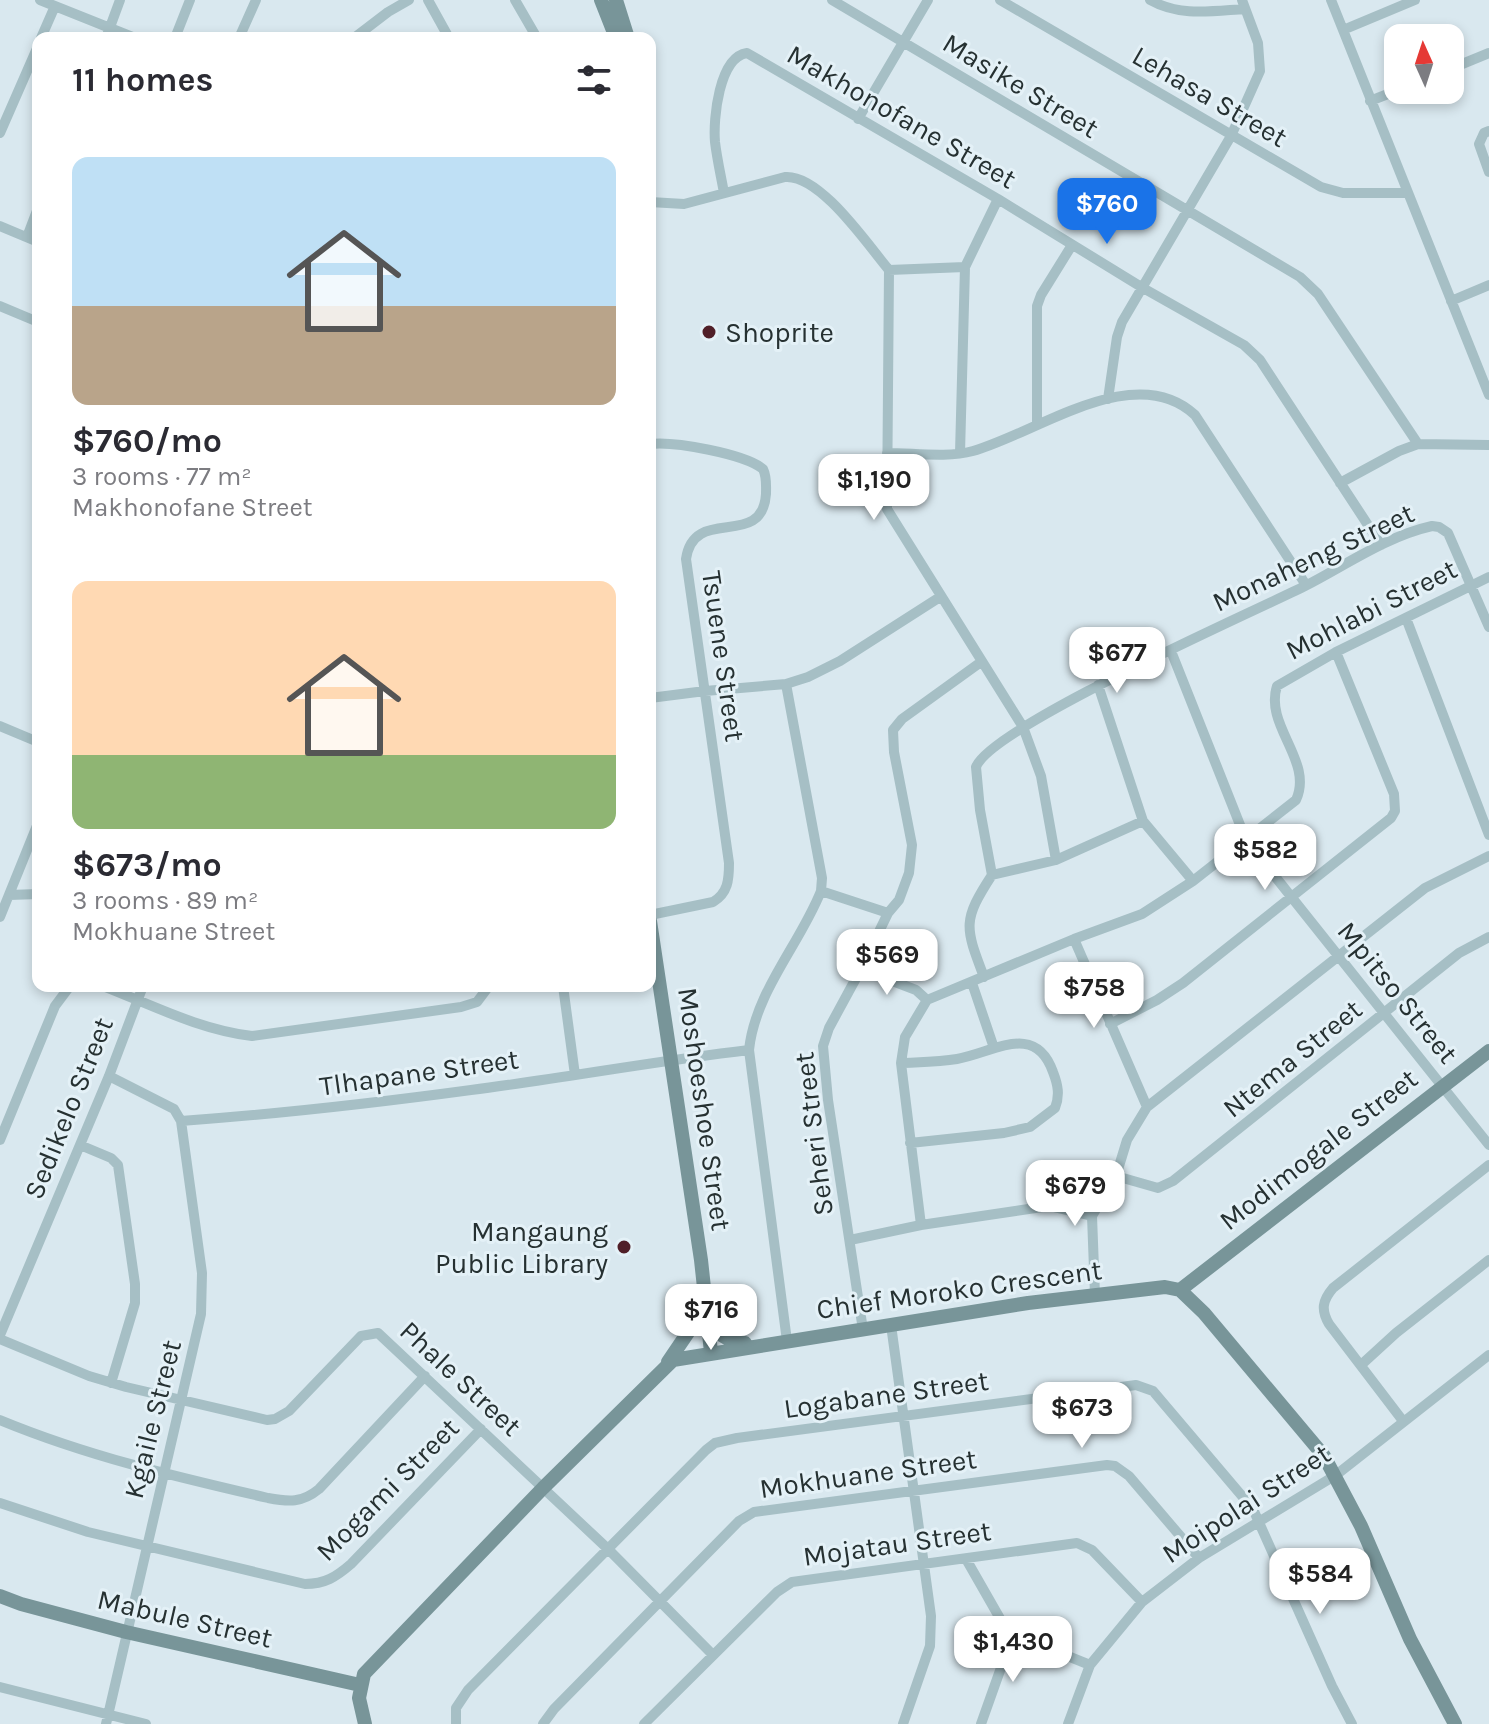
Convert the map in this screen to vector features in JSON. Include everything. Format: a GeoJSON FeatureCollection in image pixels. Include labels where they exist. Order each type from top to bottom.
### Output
{"type":"FeatureCollection","features":[{"type":"Feature","properties":{"kind":"street"},"geometry":{"type":"LineString","coordinates":[[40,0],[106,32]]}},
{"type":"Feature","properties":{"kind":"street"},"geometry":{"type":"LineString","coordinates":[[108,32],[120,0]]}},
{"type":"Feature","properties":{"kind":"street"},"geometry":{"type":"LineString","coordinates":[[177,32],[190,0]]}},
{"type":"Feature","properties":{"kind":"street"},"geometry":{"type":"LineString","coordinates":[[242,32],[256,0]]}},
{"type":"Feature","properties":{"kind":"street"},"geometry":{"type":"LineString","coordinates":[[362,32],[409,0]]}},
{"type":"Feature","properties":{"kind":"street"},"geometry":{"type":"LineString","coordinates":[[428,0],[446,32]]}},
{"type":"Feature","properties":{"kind":"street"},"geometry":{"type":"LineString","coordinates":[[515,0],[534,32]]}},
{"type":"Feature","properties":{"kind":"street"},"geometry":{"type":"LineString","coordinates":[[601,0],[614,32]]}},
{"type":"Feature","properties":{"kind":"street"},"geometry":{"type":"LineString","coordinates":[[616,0],[626,32]]}},
{"type":"Feature","properties":{"kind":"street","name":"Masike Street"},"geometry":{"type":"LineString","coordinates":[[832,0],[1311,286],[1418,444]]}},
{"type":"Feature","properties":{"kind":"street"},"geometry":{"type":"LineString","coordinates":[[858,119],[928,0]]}},
{"type":"Feature","properties":{"kind":"street","name":"Lehasa Street"},"geometry":{"type":"LineString","coordinates":[[1000,0],[1330,191],[1408,193]]}},
{"type":"Feature","properties":{"kind":"street"},"geometry":{"type":"LineString","coordinates":[[1108,399],[1122,322],[1231,136],[1261,64],[1258,43],[1244,4],[1186,12],[1171,10],[1150,0]]}},
{"type":"Feature","properties":{"kind":"street"},"geometry":{"type":"LineString","coordinates":[[1331,0],[1451,301],[1485,373],[1489,395]]}},
{"type":"Feature","properties":{"kind":"street"},"geometry":{"type":"LineString","coordinates":[[1343,30],[1415,0]]}},
{"type":"Feature","properties":{"kind":"street"},"geometry":{"type":"LineString","coordinates":[[44,32],[55,6]]}},
{"type":"Feature","properties":{"kind":"street"},"geometry":{"type":"LineString","coordinates":[[1464,63],[1489,53]]}},
{"type":"Feature","properties":{"kind":"street","name":"Makhonofane Street"},"geometry":{"type":"LineString","coordinates":[[724,193],[715,144],[716,116],[729,64],[739,54],[750,54],[1252,351],[1381,545]]}},
{"type":"Feature","properties":{"kind":"street"},"geometry":{"type":"LineString","coordinates":[[0,133],[32,60]]}},
{"type":"Feature","properties":{"kind":"street"},"geometry":{"type":"LineString","coordinates":[[1370,101],[1384,96]]}},
{"type":"Feature","properties":{"kind":"street"},"geometry":{"type":"LineString","coordinates":[[1489,131],[1484,133],[1479,144],[1489,172]]}},
{"type":"Feature","properties":{"kind":"street"},"geometry":{"type":"LineString","coordinates":[[656,202],[684,204],[785,177],[808,181],[825,195],[889,270],[887,509],[1023,727],[1046,796],[1056,860]]}},
{"type":"Feature","properties":{"kind":"street"},"geometry":{"type":"LineString","coordinates":[[960,453],[965,267],[998,199]]}},
{"type":"Feature","properties":{"kind":"street"},"geometry":{"type":"LineString","coordinates":[[27,237],[32,224]]}},
{"type":"Feature","properties":{"kind":"street"},"geometry":{"type":"LineString","coordinates":[[0,226],[32,239]]}},
{"type":"Feature","properties":{"kind":"street"},"geometry":{"type":"LineString","coordinates":[[1037,424],[1037,306],[1072,245]]}},
{"type":"Feature","properties":{"kind":"street"},"geometry":{"type":"LineString","coordinates":[[889,270],[965,267]]}},
{"type":"Feature","properties":{"kind":"street"},"geometry":{"type":"LineString","coordinates":[[1451,301],[1489,285]]}},
{"type":"Feature","properties":{"kind":"street"},"geometry":{"type":"LineString","coordinates":[[0,306],[32,319]]}},
{"type":"Feature","properties":{"kind":"street"},"geometry":{"type":"LineString","coordinates":[[887,453],[960,453],[1108,399],[1156,394],[1185,406],[1195,415],[1306,585]]}},
{"type":"Feature","properties":{"kind":"street","name":"Tsuene Street"},"geometry":{"type":"LineString","coordinates":[[656,444],[690,446],[759,465],[766,474],[765,508],[761,516],[748,524],[707,530],[690,543],[686,559],[729,863],[728,883],[721,897],[713,902],[656,916]]}},
{"type":"Feature","properties":{"kind":"street"},"geometry":{"type":"LineString","coordinates":[[1340,483],[1418,444],[1489,445]]}},
{"type":"Feature","properties":{"kind":"street","name":"Monaheng Street"},"geometry":{"type":"LineString","coordinates":[[992,875],[978,798],[976,767],[983,756],[1023,727],[1098,685],[1306,585],[1381,545],[1432,526],[1448,533],[1472,584]]}},
{"type":"Feature","properties":{"kind":"street","name":"Mohlabi Street"},"geometry":{"type":"LineString","coordinates":[[927,1000],[1142,914],[1193,881],[1296,800],[1300,790],[1298,766],[1275,710],[1277,686],[1336,652],[1489,577]]}},
{"type":"Feature","properties":{"kind":"street"},"geometry":{"type":"LineString","coordinates":[[1472,584],[1489,627]]}},
{"type":"Feature","properties":{"kind":"street"},"geometry":{"type":"LineString","coordinates":[[656,697],[786,684],[840,661],[940,597]]}},
{"type":"Feature","properties":{"kind":"street"},"geometry":{"type":"LineString","coordinates":[[1406,618],[1489,835]]}},
{"type":"Feature","properties":{"kind":"street","name":"Mpitso Street"},"geometry":{"type":"LineString","coordinates":[[1171,651],[1246,840],[1489,1145]]}},
{"type":"Feature","properties":{"kind":"street"},"geometry":{"type":"LineString","coordinates":[[1110,1024],[1183,983],[1293,899],[1391,818],[1395,811],[1394,794],[1336,652]]}},
{"type":"Feature","properties":{"kind":"street","name":"Seheri Street"},"geometry":{"type":"LineString","coordinates":[[863,1330],[828,1100],[823,1046],[829,1028],[888,913],[899,900],[912,859],[893,730],[902,719],[981,662]]}},
{"type":"Feature","properties":{"kind":"street"},"geometry":{"type":"LineString","coordinates":[[786,684],[822,878],[821,891],[759,1011],[750,1035],[749,1050],[787,1341]]}},
{"type":"Feature","properties":{"kind":"street"},"geometry":{"type":"LineString","coordinates":[[1098,685],[1143,821],[1193,881]]}},
{"type":"Feature","properties":{"kind":"street"},"geometry":{"type":"LineString","coordinates":[[0,726],[32,739]]}},
{"type":"Feature","properties":{"kind":"street"},"geometry":{"type":"LineString","coordinates":[[984,977],[970,941],[969,912],[992,875],[1056,860],[1143,821]]}},
{"type":"Feature","properties":{"kind":"street"},"geometry":{"type":"LineString","coordinates":[[0,917],[32,838]]}},
{"type":"Feature","properties":{"kind":"street"},"geometry":{"type":"LineString","coordinates":[[1095,1295],[1092,1216],[1116,1176],[1127,1140],[1147,1107],[1425,888],[1489,856]]}},
{"type":"Feature","properties":{"kind":"street"},"geometry":{"type":"LineString","coordinates":[[821,891],[888,913]]}},
{"type":"Feature","properties":{"kind":"street"},"geometry":{"type":"LineString","coordinates":[[9,895],[32,894]]}},
{"type":"Feature","properties":{"kind":"street","name":"Ntema Street"},"geometry":{"type":"LineString","coordinates":[[1116,1176],[1158,1188],[1188,1172],[1459,953],[1489,937]]}},
{"type":"Feature","properties":{"kind":"street"},"geometry":{"type":"LineString","coordinates":[[1074,939],[1147,1107]]}},
{"type":"Feature","properties":{"kind":"street","name":"Moshoeshoe Street"},"geometry":{"type":"LineString","coordinates":[[656,965],[708,1353]]}},
{"type":"Feature","properties":{"kind":"street"},"geometry":{"type":"LineString","coordinates":[[861,969],[916,990],[927,1000],[905,1037],[901,1063],[921,1225]]}},
{"type":"Feature","properties":{"kind":"street"},"geometry":{"type":"LineString","coordinates":[[972,983],[994,1048]]}},
{"type":"Feature","properties":{"kind":"street"},"geometry":{"type":"LineString","coordinates":[[0,1140],[55,1006],[66,992]]}},
{"type":"Feature","properties":{"kind":"street"},"geometry":{"type":"LineString","coordinates":[[119,992],[196,1023],[228,1033],[252,1036],[461,1007],[477,1002],[484,992]]}},
{"type":"Feature","properties":{"kind":"street","name":"Sedikelo Street"},"geometry":{"type":"LineString","coordinates":[[0,1337],[109,1076],[140,992]]}},
{"type":"Feature","properties":{"kind":"street"},"geometry":{"type":"LineString","coordinates":[[564,992],[575,1075]]}},
{"type":"Feature","properties":{"kind":"street","name":"Moshoeshoe Street"},"geometry":{"type":"LineString","coordinates":[[654,992],[668,1060]]}},
{"type":"Feature","properties":{"kind":"street"},"geometry":{"type":"LineString","coordinates":[[901,1063],[957,1059],[1024,1043],[1043,1053],[1050,1063],[1058,1089],[1055,1108],[1030,1127],[1004,1133],[910,1143]]}},
{"type":"Feature","properties":{"kind":"street","name":"Tlhapane Street"},"geometry":{"type":"LineString","coordinates":[[181,1121],[286,1114],[749,1050]]}},
{"type":"Feature","properties":{"kind":"street","name":"Modimogale Street"},"geometry":{"type":"LineString","coordinates":[[1180,1290],[1489,1051]]}},
{"type":"Feature","properties":{"kind":"street"},"geometry":{"type":"LineString","coordinates":[[109,1076],[174,1109],[181,1121]]}},
{"type":"Feature","properties":{"kind":"street","name":"Kgaile Street"},"geometry":{"type":"LineString","coordinates":[[107,1719],[145,1547],[182,1402],[203,1293],[181,1121]]}},
{"type":"Feature","properties":{"kind":"street"},"geometry":{"type":"LineString","coordinates":[[80,1145],[111,1158],[118,1165],[131,1256],[135,1303],[111,1383]]}},
{"type":"Feature","properties":{"kind":"street"},"geometry":{"type":"LineString","coordinates":[[1403,1421],[1325,1318],[1325,1297],[1489,1165]]}},
{"type":"Feature","properties":{"kind":"street"},"geometry":{"type":"LineString","coordinates":[[850,1240],[921,1225],[1049,1206],[1092,1216]]}},
{"type":"Feature","properties":{"kind":"street"},"geometry":{"type":"LineString","coordinates":[[1361,1365],[1396,1333],[1489,1260]]}},
{"type":"Feature","properties":{"kind":"street","name":"Chief Moroko Crescent"},"geometry":{"type":"LineString","coordinates":[[668,1363],[708,1353],[1028,1303],[1165,1287],[1180,1290]]}},
{"type":"Feature","properties":{"kind":"street"},"geometry":{"type":"LineString","coordinates":[[1180,1290],[1204,1313],[1312,1441],[1336,1475],[1410,1639],[1455,1724]]}},
{"type":"Feature","properties":{"kind":"street"},"geometry":{"type":"LineString","coordinates":[[701,1303],[721,1336],[732,1341],[761,1345]]}},
{"type":"Feature","properties":{"kind":"street"},"geometry":{"type":"LineString","coordinates":[[365,1724],[359,1698],[364,1674],[668,1363],[691,1328],[701,1303]]}},
{"type":"Feature","properties":{"kind":"street"},"geometry":{"type":"LineString","coordinates":[[891,1325],[931,1616],[930,1646],[903,1724]]}},
{"type":"Feature","properties":{"kind":"street","name":"Phale Street"},"geometry":{"type":"LineString","coordinates":[[0,1337],[111,1383],[245,1416],[275,1419],[289,1411],[361,1336],[378,1333],[608,1549],[713,1655]]}},
{"type":"Feature","properties":{"kind":"street","name":"Moipolai Street"},"geometry":{"type":"LineString","coordinates":[[1068,1724],[1090,1665],[1142,1602],[1199,1558],[1336,1475],[1403,1421],[1487,1361]]}},
{"type":"Feature","properties":{"kind":"street"},"geometry":{"type":"LineString","coordinates":[[0,1420],[47,1440],[164,1474],[276,1500],[302,1500],[319,1489],[425,1376]]}},
{"type":"Feature","properties":{"kind":"street","name":"Logabane Street"},"geometry":{"type":"LineString","coordinates":[[456,1724],[456,1708],[468,1690],[715,1443],[1124,1385],[1144,1386],[1153,1391],[1253,1509],[1352,1724]]}},
{"type":"Feature","properties":{"kind":"street","name":"Mogami Street"},"geometry":{"type":"LineString","coordinates":[[0,1503],[43,1519],[145,1547],[305,1584],[328,1581],[351,1564],[481,1429]]}},
{"type":"Feature","properties":{"kind":"street","name":"Mokhuane Street"},"geometry":{"type":"LineString","coordinates":[[543,1724],[554,1709],[746,1515],[761,1511],[1096,1465],[1115,1466],[1132,1479],[1199,1558]]}},
{"type":"Feature","properties":{"kind":"street","name":"Mojatau Street"},"geometry":{"type":"LineString","coordinates":[[644,1724],[785,1585],[803,1580],[1081,1543],[1092,1550],[1142,1602]]}},
{"type":"Feature","properties":{"kind":"street"},"geometry":{"type":"LineString","coordinates":[[966,1559],[1002,1622],[1013,1634],[1090,1665]]}},
{"type":"Feature","properties":{"kind":"street","name":"Mabule Street"},"geometry":{"type":"LineString","coordinates":[[0,1596],[126,1632],[360,1685]]}},
{"type":"Feature","properties":{"kind":"street"},"geometry":{"type":"LineString","coordinates":[[981,1724],[1013,1634]]}},
{"type":"Feature","properties":{"kind":"street"},"geometry":{"type":"LineString","coordinates":[[0,1687],[107,1719],[146,1724]]}},
{"type":"Feature","properties":{"kind":"place","name":"Shoprite"},"geometry":{"type":"Point","coordinates":[709,332]}},
{"type":"Feature","properties":{"kind":"place","name":"Mangaung Public Library"},"geometry":{"type":"Point","coordinates":[624,1247]}}]}
